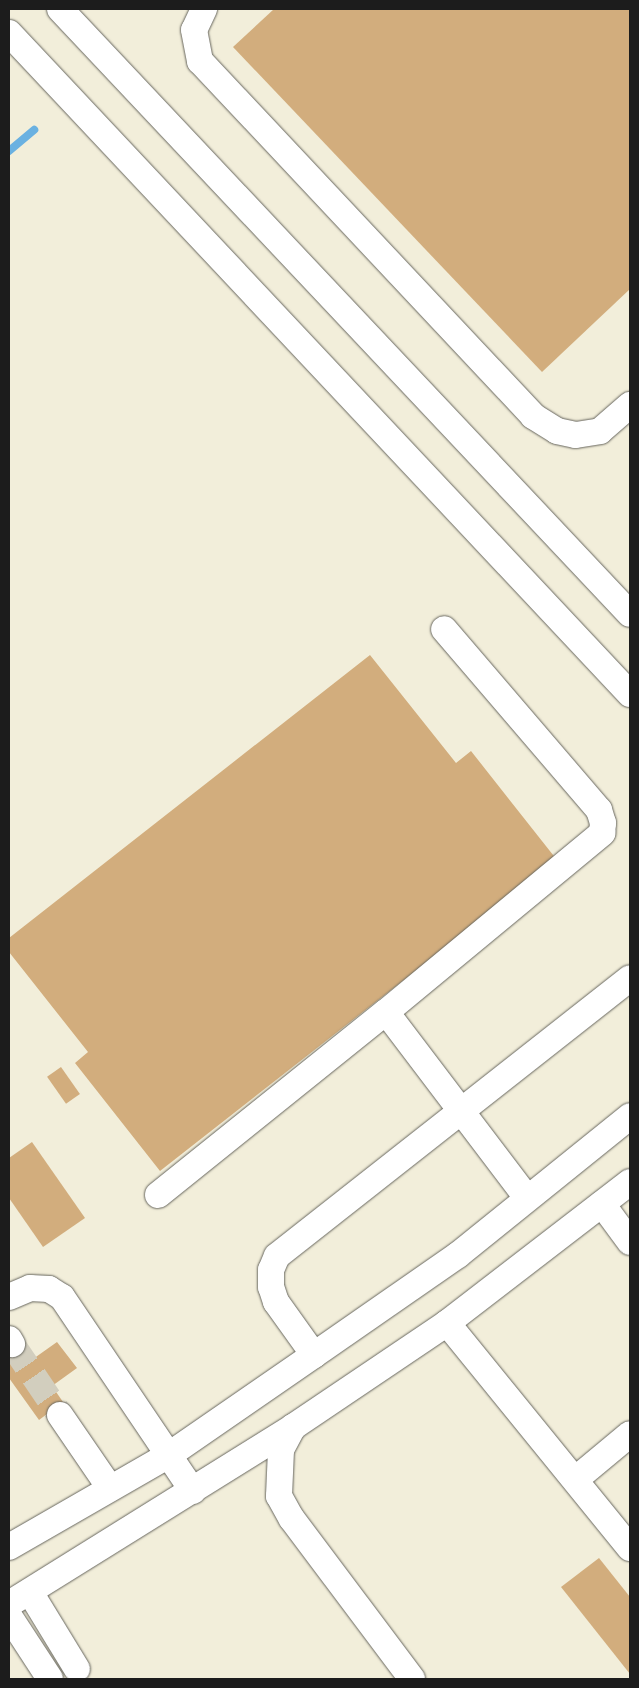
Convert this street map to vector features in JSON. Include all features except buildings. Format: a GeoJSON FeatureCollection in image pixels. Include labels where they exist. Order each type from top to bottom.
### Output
{"type":"FeatureCollection","features":[{"type":"Feature","properties":{"kind":"lane"},"geometry":{"type":"LineString","coordinates":[[60,9],[630,614]]}},
{"type":"Feature","properties":{"kind":"lane"},"geometry":{"type":"LineString","coordinates":[[204,9],[194,30],[200,61],[533,416],[557,431],[576,435],[600,431],[630,405]]}},
{"type":"Feature","properties":{"kind":"lane"},"geometry":{"type":"LineString","coordinates":[[9,32],[630,694]]}},
{"type":"Feature","properties":{"kind":"lane"},"geometry":{"type":"LineString","coordinates":[[158,1195],[386,1012],[602,833],[603,823],[599,810],[444,629]]}},
{"type":"Feature","properties":{"kind":"lane"},"geometry":{"type":"LineString","coordinates":[[314,1355],[276,1302],[271,1288],[272,1270],[277,1256],[630,978]]}},
{"type":"Feature","properties":{"kind":"lane"},"geometry":{"type":"LineString","coordinates":[[386,1012],[528,1198]]}},
{"type":"Feature","properties":{"kind":"lane"},"geometry":{"type":"LineString","coordinates":[[9,1547],[169,1455],[314,1355],[458,1255],[630,1116]]}},
{"type":"Feature","properties":{"kind":"lane"},"geometry":{"type":"LineString","coordinates":[[77,1669],[20,1598],[293,1427],[446,1324],[630,1182]]}},
{"type":"Feature","properties":{"kind":"lane"},"geometry":{"type":"LineString","coordinates":[[602,1204],[630,1242]]}},
{"type":"Feature","properties":{"kind":"lane"},"geometry":{"type":"LineString","coordinates":[[9,1297],[30,1288],[49,1288],[62,1297],[193,1491]]}},
{"type":"Feature","properties":{"kind":"lane"},"geometry":{"type":"LineString","coordinates":[[446,1324],[576,1479],[630,1548]]}},
{"type":"Feature","properties":{"kind":"lane"},"geometry":{"type":"LineString","coordinates":[[60,1415],[110,1488]]}},
{"type":"Feature","properties":{"kind":"lane"},"geometry":{"type":"LineString","coordinates":[[293,1427],[281,1450],[279,1496],[292,1519],[412,1679]]}},
{"type":"Feature","properties":{"kind":"lane"},"geometry":{"type":"LineString","coordinates":[[576,1479],[630,1434]]}},
{"type":"Feature","properties":{"kind":"lane"},"geometry":{"type":"LineString","coordinates":[[9,1616],[16,1642],[50,1679]]}},
{"type":"Feature","properties":{"kind":"waterway"},"geometry":{"type":"LineString","coordinates":[[9,151],[34,130]]}},
{"type":"Feature","properties":{"kind":"tunnel"},"geometry":{"type":"LineString","coordinates":[[12,1344],[60,1415]]}}]}
